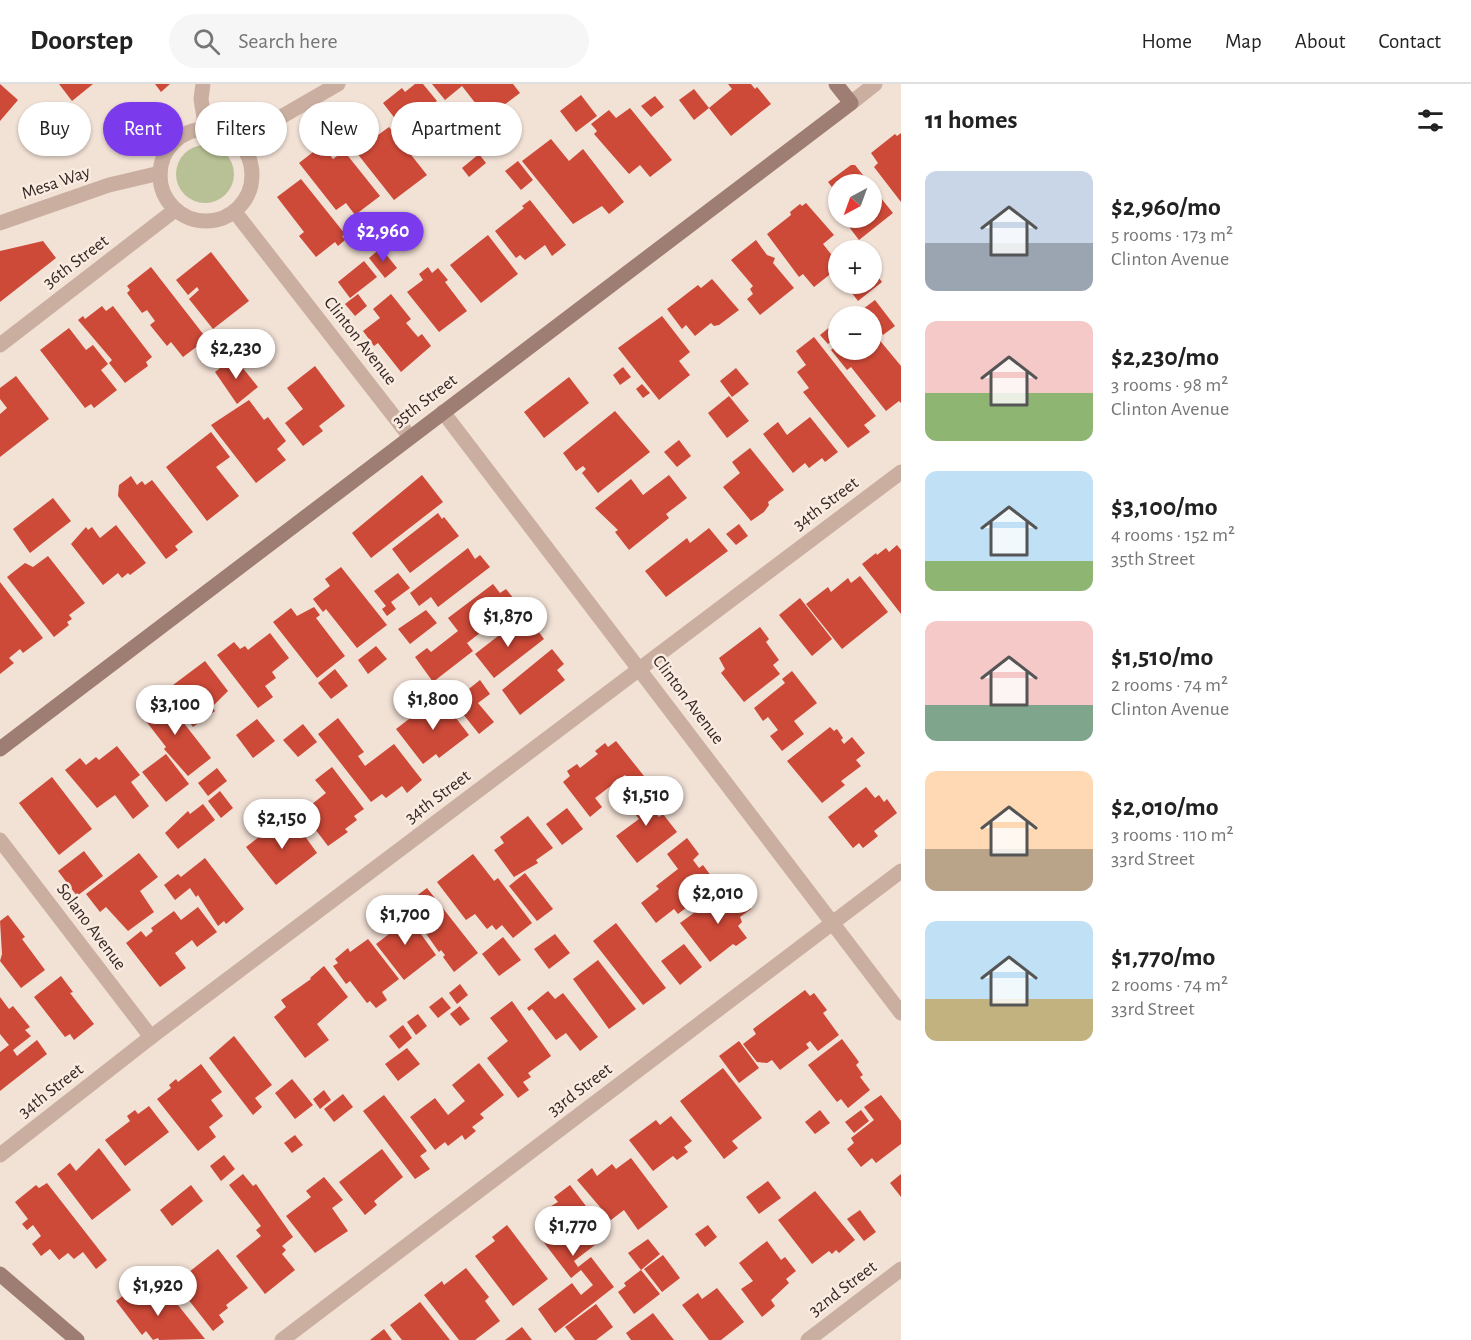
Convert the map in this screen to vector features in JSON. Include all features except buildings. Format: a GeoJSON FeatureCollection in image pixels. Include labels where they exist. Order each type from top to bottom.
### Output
{"type":"FeatureCollection","features":[{"type":"Feature","properties":{"kind":"street"},"geometry":{"type":"LineString","coordinates":[[201,102],[203,84]]}},
{"type":"Feature","properties":{"kind":"street"},"geometry":{"type":"LineString","coordinates":[[287,113],[338,84]]}},
{"type":"Feature","properties":{"kind":"street"},"geometry":{"type":"LineString","coordinates":[[836,84],[850,103]]}},
{"type":"Feature","properties":{"kind":"street","name":"35th Street"},"geometry":{"type":"LineString","coordinates":[[0,749],[875,84]]}},
{"type":"Feature","properties":{"kind":"street"},"geometry":{"type":"LineString","coordinates":[[195,131],[176,140],[166,153],[160,173],[162,188],[175,210],[194,220],[210,222],[235,212],[245,200],[252,180],[247,156]]}},
{"type":"Feature","properties":{"kind":"street","name":"Mesa Way"},"geometry":{"type":"LineString","coordinates":[[0,223],[109,185],[160,173]]}},
{"type":"Feature","properties":{"kind":"street","name":"36th Street"},"geometry":{"type":"LineString","coordinates":[[0,345],[175,210]]}},
{"type":"Feature","properties":{"kind":"street","name":"Clinton Avenue"},"geometry":{"type":"LineString","coordinates":[[235,212],[410,437]]}},
{"type":"Feature","properties":{"kind":"street","name":"Clinton Avenue"},"geometry":{"type":"LineString","coordinates":[[443,412],[901,1013]]}},
{"type":"Feature","properties":{"kind":"street","name":"34th Street"},"geometry":{"type":"LineString","coordinates":[[0,1155],[151,1037],[901,472]]}},
{"type":"Feature","properties":{"kind":"street","name":"Solano Avenue"},"geometry":{"type":"LineString","coordinates":[[0,840],[151,1037]]}},
{"type":"Feature","properties":{"kind":"street","name":"33rd Street"},"geometry":{"type":"LineString","coordinates":[[282,1340],[901,871]]}},
{"type":"Feature","properties":{"kind":"street","name":"32nd Street"},"geometry":{"type":"LineString","coordinates":[[808,1340],[901,1269]]}},
{"type":"Feature","properties":{"kind":"street"},"geometry":{"type":"LineString","coordinates":[[0,1274],[77,1340]]}},
{"type":"Feature","properties":{"kind":"green space"},"geometry":{"type":"Polygon","coordinates":[[[195,147],[195,156],[228,156],[234,168],[234,180],[226,195],[211,203],[199,203],[184,195],[176,180],[178,163],[184,153],[195,147]]]}}]}
